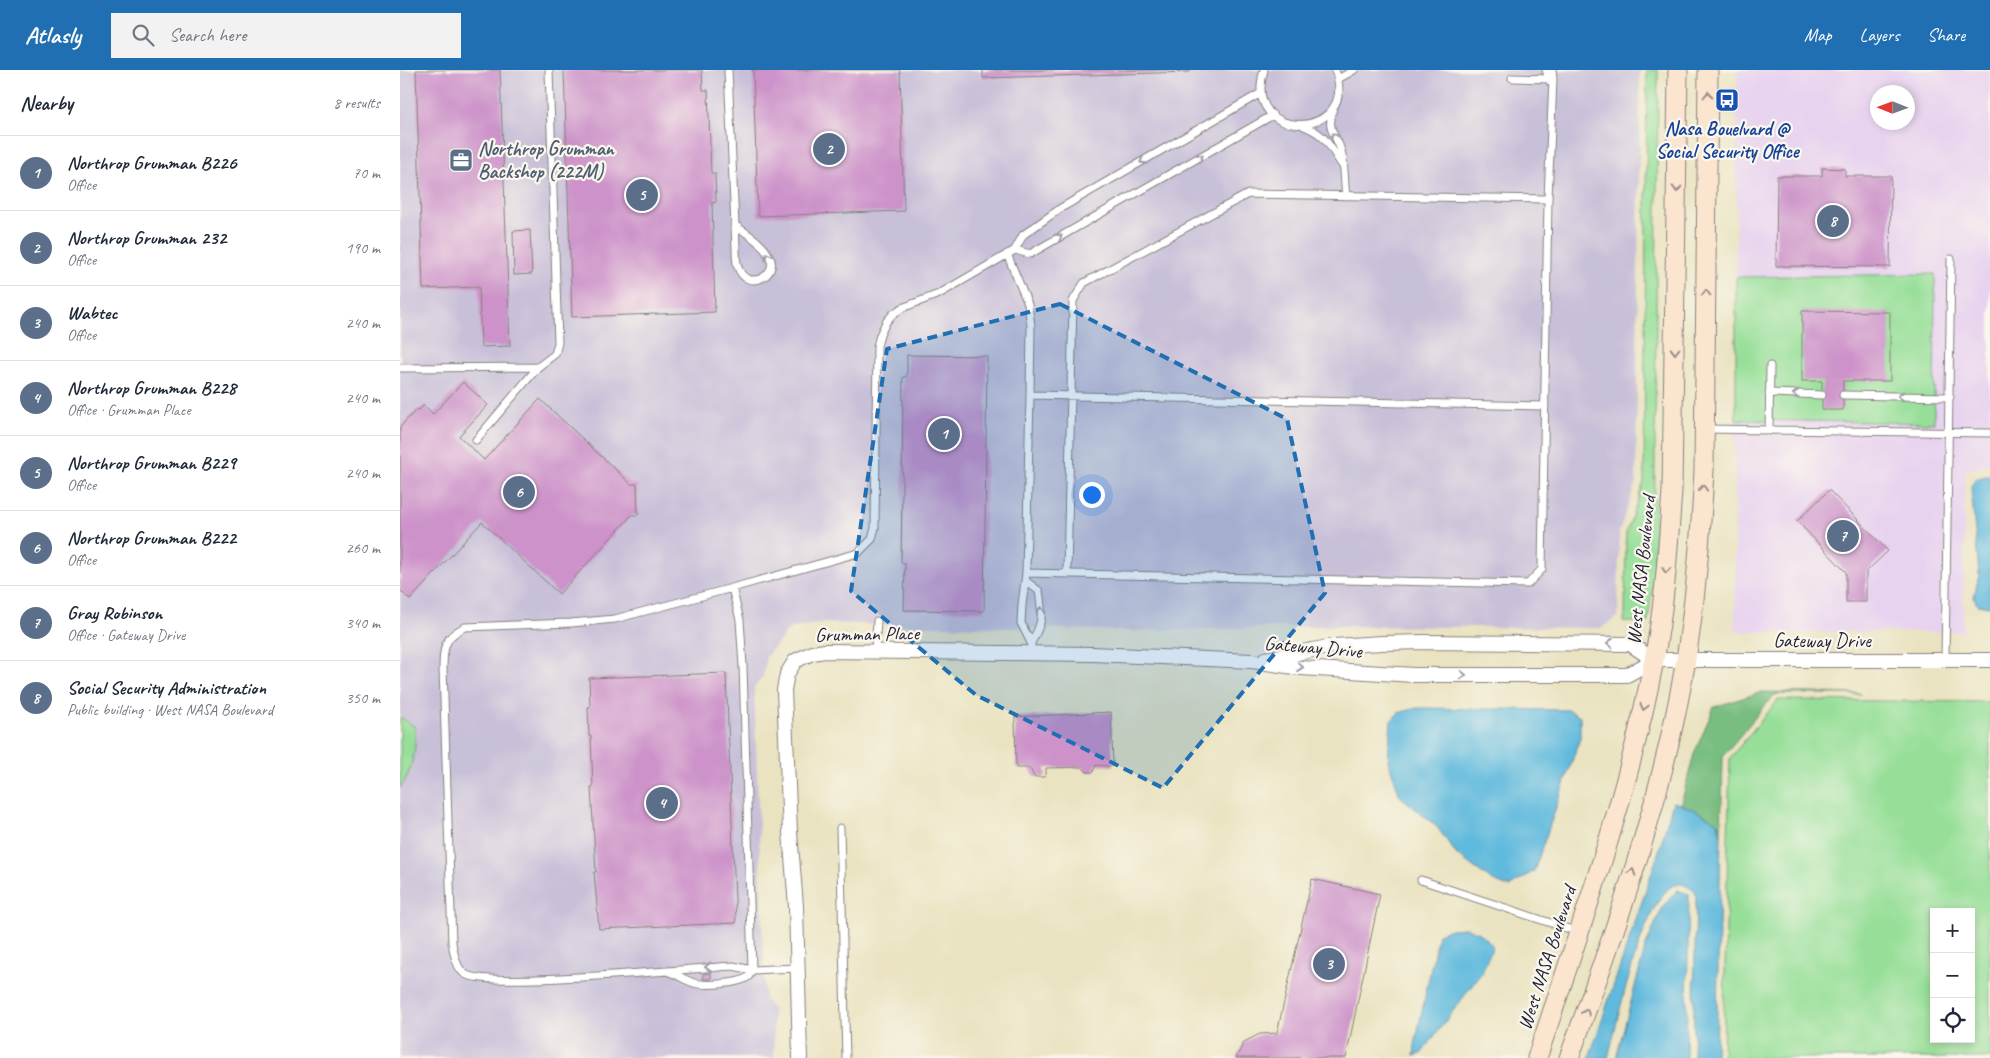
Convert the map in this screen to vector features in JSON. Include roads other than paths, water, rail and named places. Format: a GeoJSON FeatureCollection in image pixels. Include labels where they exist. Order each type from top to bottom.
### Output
{"type":"FeatureCollection","features":[{"type":"Feature","properties":{"kind":"main road","name":"West NASA Boulevard"},"geometry":{"type":"LineString","coordinates":[[1537,1058],[1624,790],[1654,660],[1667,556],[1672,491],[1678,70]]}},
{"type":"Feature","properties":{"kind":"main road"},"geometry":{"type":"LineString","coordinates":[[1570,1058],[1650,815],[1669,742],[1686,659],[1700,536],[1705,429],[1708,70]]}},
{"type":"Feature","properties":{"kind":"street","name":"Gateway Drive"},"geometry":{"type":"LineString","coordinates":[[1252,661],[1334,646],[1425,642],[1630,644],[1654,660]]}},
{"type":"Feature","properties":{"kind":"street","name":"Grumman Place"},"geometry":{"type":"LineString","coordinates":[[800,1058],[798,968],[784,699],[785,681],[795,661],[812,653],[1031,648],[1252,661]]}},
{"type":"Feature","properties":{"kind":"street","name":"Gateway Drive"},"geometry":{"type":"LineString","coordinates":[[1252,661],[1301,668],[1414,674],[1559,676],[1627,675],[1654,660],[1990,660]]}},
{"type":"Feature","properties":{"kind":"lane"},"geometry":{"type":"LineString","coordinates":[[476,440],[538,367],[555,354],[558,343],[549,70]]}},
{"type":"Feature","properties":{"kind":"lane"},"geometry":{"type":"LineString","coordinates":[[728,70],[735,225],[738,267],[743,277],[751,280],[761,279],[768,273],[772,265],[770,257],[761,244],[735,225]]}},
{"type":"Feature","properties":{"kind":"lane"},"geometry":{"type":"LineString","coordinates":[[1264,70],[1261,94],[1265,105],[1273,115],[1292,125],[1317,131],[1326,139],[1343,166]]}},
{"type":"Feature","properties":{"kind":"lane"},"geometry":{"type":"LineString","coordinates":[[1335,70],[1338,79],[1337,98],[1329,122],[1332,135],[1341,150],[1346,196]]}},
{"type":"Feature","properties":{"kind":"lane"},"geometry":{"type":"LineString","coordinates":[[1338,79],[1354,70]]}},
{"type":"Feature","properties":{"kind":"lane"},"geometry":{"type":"LineString","coordinates":[[1522,70],[1512,78],[1551,79]]}},
{"type":"Feature","properties":{"kind":"lane"},"geometry":{"type":"LineString","coordinates":[[1546,70],[1551,79]]}},
{"type":"Feature","properties":{"kind":"lane"},"geometry":{"type":"LineString","coordinates":[[1026,577],[1067,574],[1528,584],[1542,569],[1552,70]]}},
{"type":"Feature","properties":{"kind":"lane"},"geometry":{"type":"LineString","coordinates":[[798,968],[752,970],[733,966],[601,976],[478,979],[465,975],[458,966],[452,943],[443,653],[447,640],[454,632],[465,627],[571,623],[614,619],[858,553],[872,539],[875,528],[877,346],[880,335],[893,314],[902,308],[939,294],[1015,250],[1023,235],[1061,208],[1261,94]]}},
{"type":"Feature","properties":{"kind":"lane"},"geometry":{"type":"LineString","coordinates":[[1302,126],[1314,123],[1325,117],[1333,107]]}},
{"type":"Feature","properties":{"kind":"lane"},"geometry":{"type":"LineString","coordinates":[[1015,250],[1030,254],[1273,115]]}},
{"type":"Feature","properties":{"kind":"lane"},"geometry":{"type":"LineString","coordinates":[[1067,574],[1073,301],[1084,283],[1248,194],[1548,199]]}},
{"type":"Feature","properties":{"kind":"lane"},"geometry":{"type":"LineString","coordinates":[[1007,254],[1028,304],[1031,326],[1026,577],[1022,605],[1022,623],[1031,648]]}},
{"type":"Feature","properties":{"kind":"lane"},"geometry":{"type":"LineString","coordinates":[[1946,659],[1951,259]]}},
{"type":"Feature","properties":{"kind":"lane"},"geometry":{"type":"LineString","coordinates":[[1769,431],[1770,366]]}},
{"type":"Feature","properties":{"kind":"lane"},"geometry":{"type":"LineString","coordinates":[[400,368],[538,367]]}},
{"type":"Feature","properties":{"kind":"lane"},"geometry":{"type":"LineString","coordinates":[[1769,393],[1822,394]]}},
{"type":"Feature","properties":{"kind":"lane"},"geometry":{"type":"LineString","coordinates":[[1030,395],[1545,406]]}},
{"type":"Feature","properties":{"kind":"lane"},"geometry":{"type":"LineString","coordinates":[[1842,395],[1950,397]]}},
{"type":"Feature","properties":{"kind":"lane"},"geometry":{"type":"LineString","coordinates":[[1705,429],[1949,434],[1990,433]]}},
{"type":"Feature","properties":{"kind":"lane"},"geometry":{"type":"LineString","coordinates":[[1026,577],[1039,591],[1041,605],[1041,625],[1031,648]]}},
{"type":"Feature","properties":{"kind":"lane"},"geometry":{"type":"LineString","coordinates":[[663,971],[680,975],[696,984],[706,984],[730,983],[748,978],[752,970],[743,666],[740,620],[732,588]]}},
{"type":"Feature","properties":{"kind":"lane"},"geometry":{"type":"LineString","coordinates":[[875,651],[877,620]]}},
{"type":"Feature","properties":{"kind":"lane"},"geometry":{"type":"LineString","coordinates":[[840,828],[846,1058]]}},
{"type":"Feature","properties":{"kind":"lane"},"geometry":{"type":"LineString","coordinates":[[1421,880],[1579,932]]}},
{"type":"Feature","properties":{"kind":"water"},"geometry":{"type":"Polygon","coordinates":[[[1990,475],[1990,606],[1977,605],[1974,597],[1979,575],[1971,487],[1975,479],[1990,475]]]}},
{"type":"Feature","properties":{"kind":"water"},"geometry":{"type":"Polygon","coordinates":[[[1417,708],[1569,710],[1580,716],[1580,738],[1534,871],[1509,887],[1493,881],[1457,855],[1437,827],[1400,796],[1388,760],[1391,721],[1398,713],[1417,708]]]}},
{"type":"Feature","properties":{"kind":"water"},"geometry":{"type":"Polygon","coordinates":[[[1673,802],[1707,816],[1718,823],[1721,837],[1716,1058],[1693,1058],[1696,895],[1693,890],[1685,885],[1671,887],[1658,901],[1646,926],[1635,956],[1608,1058],[1589,1058],[1658,854],[1673,802]]]}},
{"type":"Feature","properties":{"kind":"water"},"geometry":{"type":"Polygon","coordinates":[[[1678,890],[1689,895],[1686,1058],[1616,1058],[1646,945],[1663,906],[1678,890]]]}},
{"type":"Feature","properties":{"kind":"water"},"geometry":{"type":"Polygon","coordinates":[[[1467,928],[1480,933],[1493,946],[1482,972],[1421,1054],[1414,1056],[1438,934],[1451,929],[1467,928]]]}},
{"type":"Feature","properties":{"kind":"place","name":"Nasa Bouelvard @ Social Security Office"},"geometry":{"type":"Point","coordinates":[1727,100]}},
{"type":"Feature","properties":{"kind":"place","name":"Northrop Grumman 232"},"geometry":{"type":"Point","coordinates":[829,149]}},
{"type":"Feature","properties":{"kind":"place","name":"Northrop Grumman Backshop (222M)"},"geometry":{"type":"Point","coordinates":[461,160]}},
{"type":"Feature","properties":{"kind":"place","name":"Northrop Grumman B229"},"geometry":{"type":"Point","coordinates":[642,195]}},
{"type":"Feature","properties":{"kind":"place","name":"Social Security Administration"},"geometry":{"type":"Point","coordinates":[1833,221]}},
{"type":"Feature","properties":{"kind":"place","name":"Northrop Grumman B226"},"geometry":{"type":"Point","coordinates":[944,434]}},
{"type":"Feature","properties":{"kind":"place","name":"Northrop Grumman B222"},"geometry":{"type":"Point","coordinates":[519,492]}},
{"type":"Feature","properties":{"kind":"place","name":"Gray Robinson"},"geometry":{"type":"Point","coordinates":[1843,536]}},
{"type":"Feature","properties":{"kind":"place","name":"Northrop Grumman B228"},"geometry":{"type":"Point","coordinates":[662,803]}},
{"type":"Feature","properties":{"kind":"place","name":"Wabtec"},"geometry":{"type":"Point","coordinates":[1329,964]}}]}
